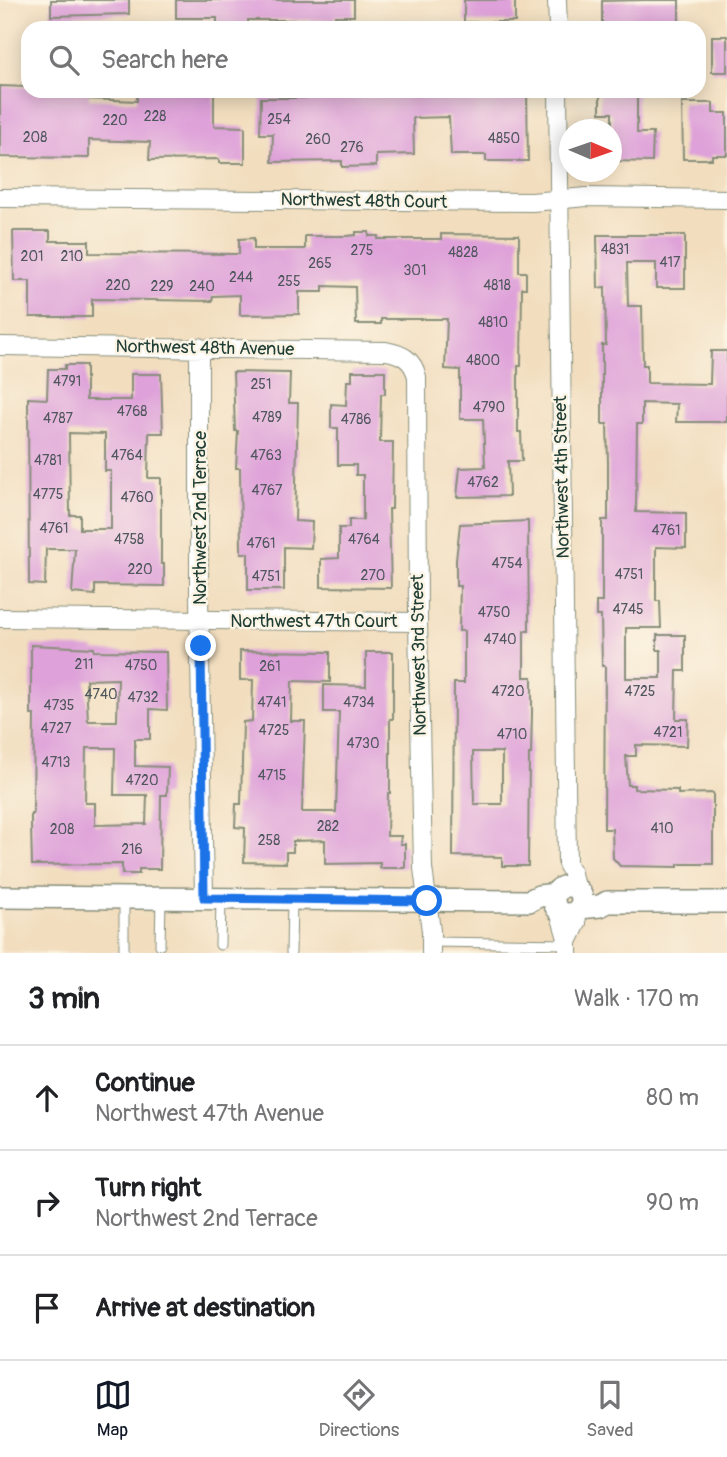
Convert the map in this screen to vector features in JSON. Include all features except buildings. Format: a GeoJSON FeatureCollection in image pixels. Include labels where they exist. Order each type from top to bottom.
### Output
{"type":"FeatureCollection","features":[{"type":"Feature","properties":{"kind":"street"},"geometry":{"type":"LineString","coordinates":[[558,0],[558,21]]}},
{"type":"Feature","properties":{"kind":"street","name":"Northwest 4th Street"},"geometry":{"type":"LineString","coordinates":[[558,98],[568,864],[572,873],[567,900]]}},
{"type":"Feature","properties":{"kind":"street","name":"Northwest 48th Court"},"geometry":{"type":"LineString","coordinates":[[0,198],[532,202],[586,198],[727,198]]}},
{"type":"Feature","properties":{"kind":"street","name":"Northwest 48th Avenue"},"geometry":{"type":"LineString","coordinates":[[0,346],[386,351],[408,359]]}},
{"type":"Feature","properties":{"kind":"street","name":"Northwest 2nd Terrace"},"geometry":{"type":"LineString","coordinates":[[199,348],[200,621],[213,899]]}},
{"type":"Feature","properties":{"kind":"street","name":"Northwest 3rd Street"},"geometry":{"type":"LineString","coordinates":[[408,359],[416,377],[424,868],[431,948]]}},
{"type":"Feature","properties":{"kind":"street","name":"Northwest 47th Court"},"geometry":{"type":"LineString","coordinates":[[0,618],[418,622]]}},
{"type":"Feature","properties":{"kind":"street"},"geometry":{"type":"LineString","coordinates":[[0,897],[528,901],[545,908],[592,893],[607,902],[727,902]]}},
{"type":"Feature","properties":{"kind":"street"},"geometry":{"type":"LineString","coordinates":[[567,900],[577,923],[568,947]]}},
{"type":"Feature","properties":{"kind":"lane"},"geometry":{"type":"LineString","coordinates":[[124,899],[124,953]]}},
{"type":"Feature","properties":{"kind":"lane"},"geometry":{"type":"LineString","coordinates":[[160,945],[161,899]]}},
{"type":"Feature","properties":{"kind":"lane"},"geometry":{"type":"LineString","coordinates":[[213,899],[220,945]]}},
{"type":"Feature","properties":{"kind":"lane"},"geometry":{"type":"LineString","coordinates":[[291,953],[292,900]]}},
{"type":"Feature","properties":{"kind":"lane"},"geometry":{"type":"LineString","coordinates":[[431,948],[568,947]]}},
{"type":"Feature","properties":{"kind":"route"},"geometry":{"type":"LineString","coordinates":[[201,646],[204,898],[427,901]]}}]}
